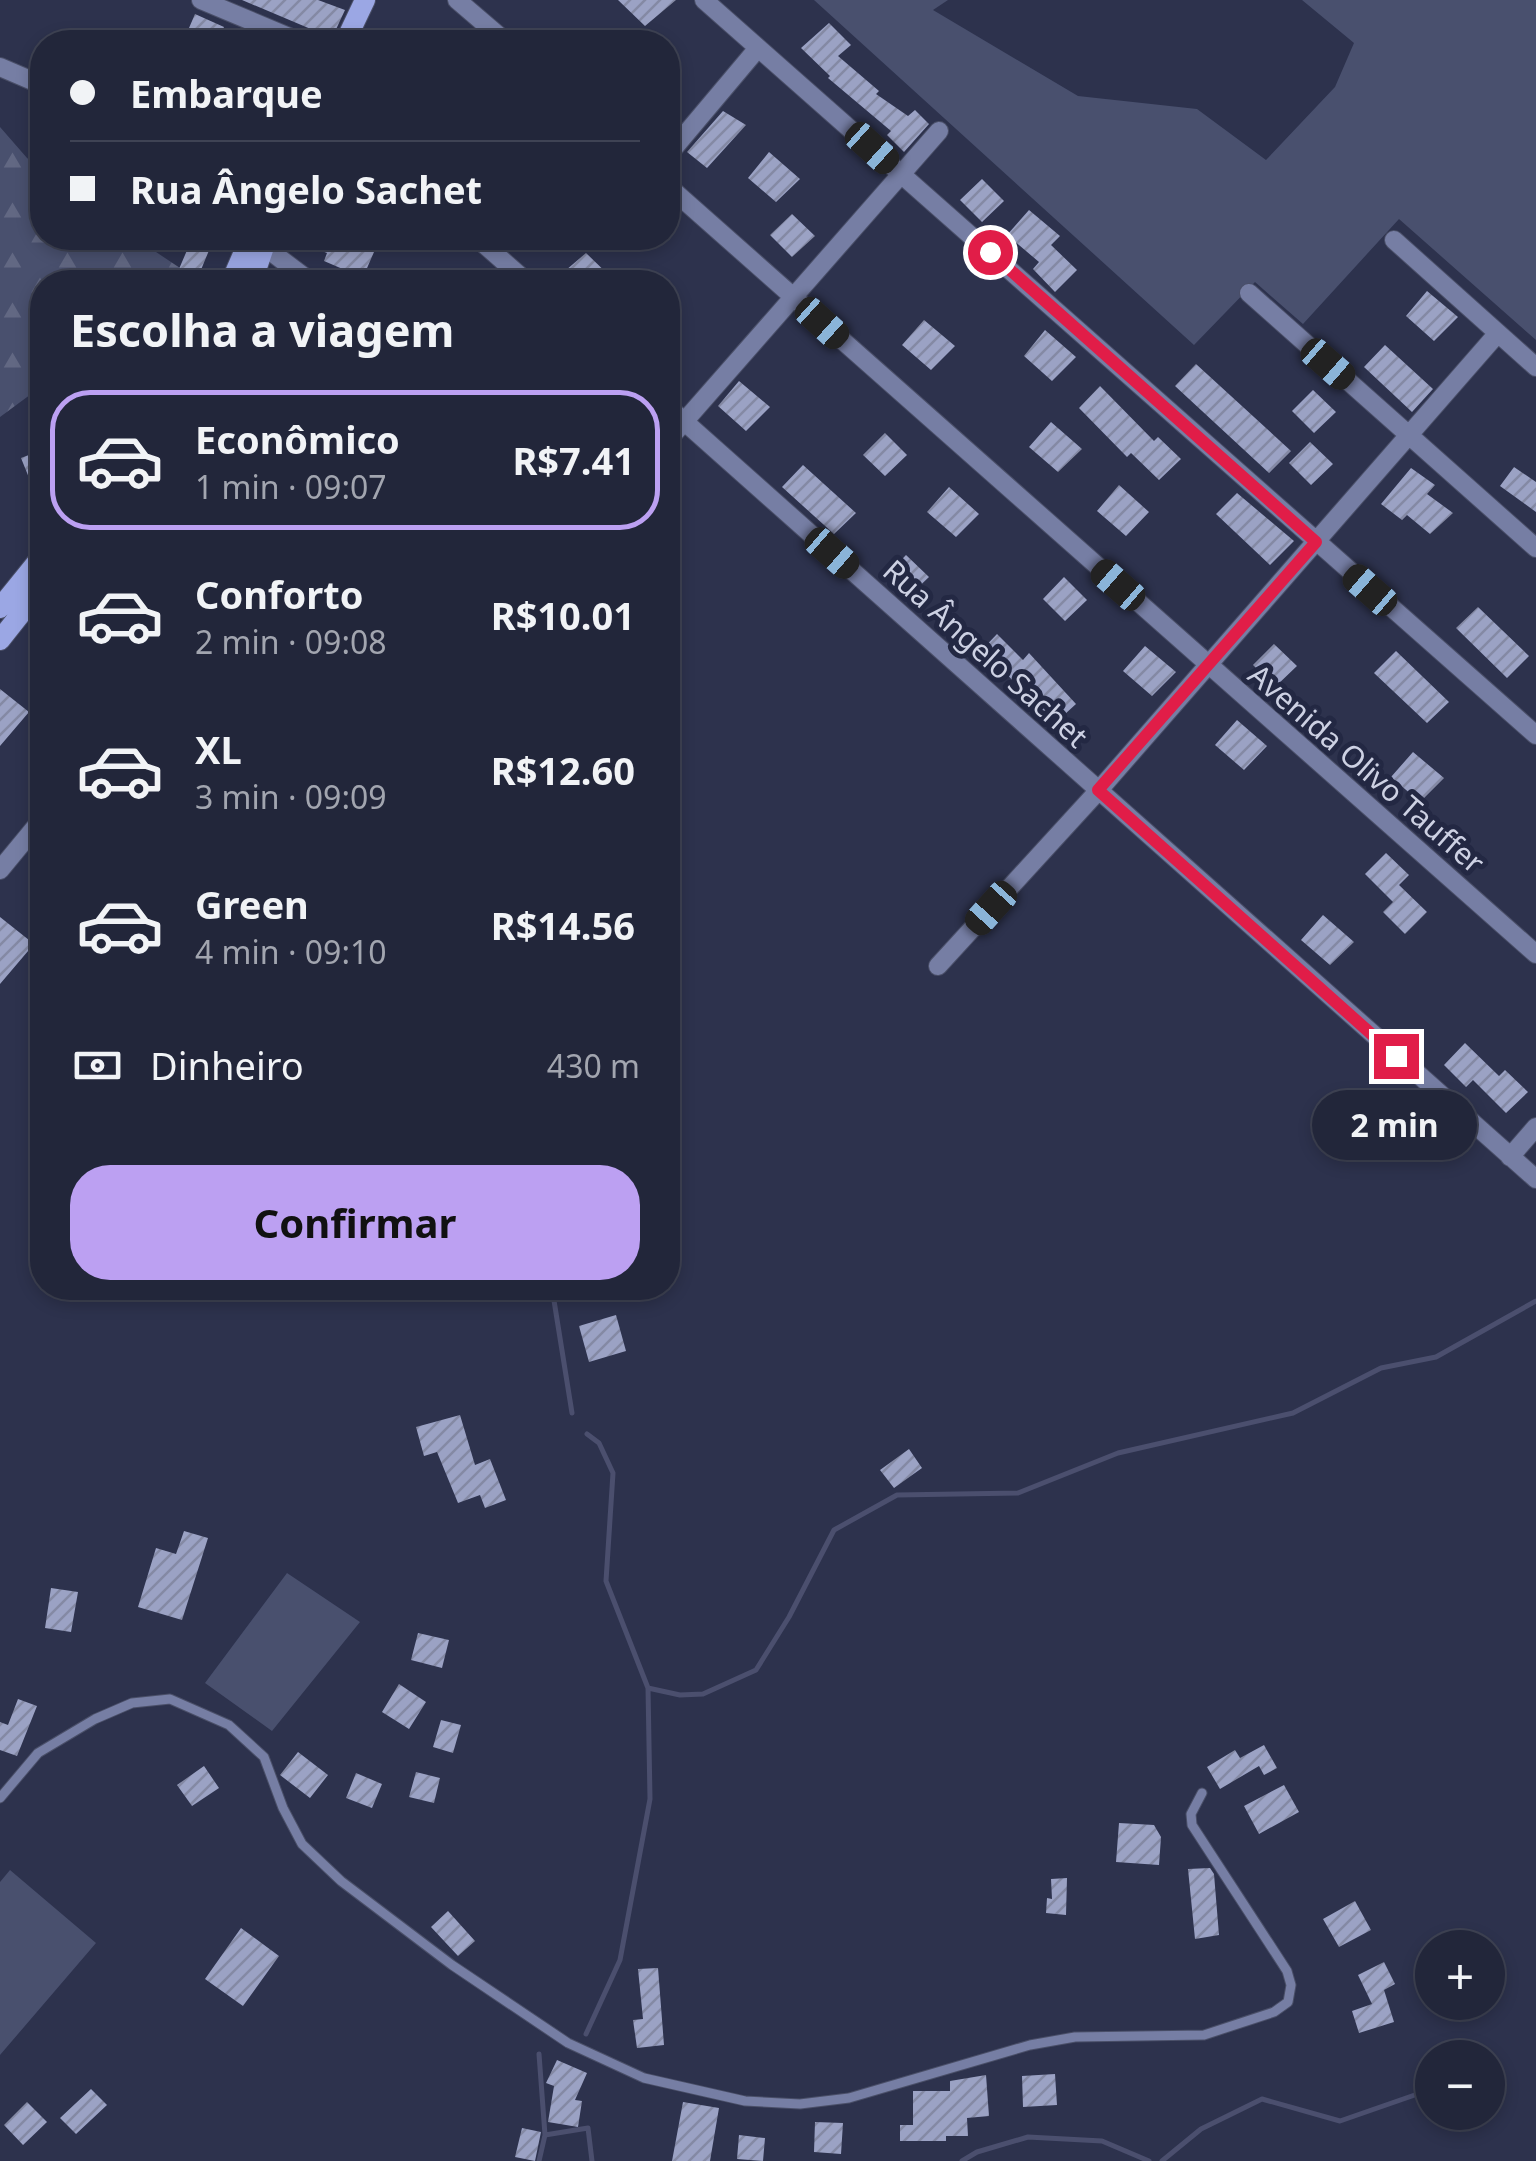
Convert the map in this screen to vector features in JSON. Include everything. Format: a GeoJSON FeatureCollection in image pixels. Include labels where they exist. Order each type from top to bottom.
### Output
{"type":"FeatureCollection","features":[{"type":"Feature","properties":{"kind":"street"},"geometry":{"type":"LineString","coordinates":[[201,0],[272,30]]}},
{"type":"Feature","properties":{"kind":"street"},"geometry":{"type":"LineString","coordinates":[[351,30],[365,0]]}},
{"type":"Feature","properties":{"kind":"street"},"geometry":{"type":"LineString","coordinates":[[458,0],[492,30]]}},
{"type":"Feature","properties":{"kind":"street"},"geometry":{"type":"LineString","coordinates":[[704,0],[1536,735]]}},
{"type":"Feature","properties":{"kind":"street"},"geometry":{"type":"LineString","coordinates":[[680,140],[758,48]]}},
{"type":"Feature","properties":{"kind":"street"},"geometry":{"type":"LineString","coordinates":[[0,67],[30,80]]}},
{"type":"Feature","properties":{"kind":"street"},"geometry":{"type":"LineString","coordinates":[[680,426],[940,130]]}},
{"type":"Feature","properties":{"kind":"street","name":"Avenida Olivo Tauffer"},"geometry":{"type":"LineString","coordinates":[[680,197],[1536,954]]}},
{"type":"Feature","properties":{"kind":"street"},"geometry":{"type":"LineString","coordinates":[[1394,240],[1536,367]]}},
{"type":"Feature","properties":{"kind":"street"},"geometry":{"type":"LineString","coordinates":[[271,250],[296,270]]}},
{"type":"Feature","properties":{"kind":"street"},"geometry":{"type":"LineString","coordinates":[[490,250],[513,270]]}},
{"type":"Feature","properties":{"kind":"street"},"geometry":{"type":"LineString","coordinates":[[1248,293],[1536,548]]}},
{"type":"Feature","properties":{"kind":"street"},"geometry":{"type":"LineString","coordinates":[[938,966],[1098,790],[1498,333]]}},
{"type":"Feature","properties":{"kind":"street","name":"Rua Ângelo Sachet"},"geometry":{"type":"LineString","coordinates":[[680,418],[1536,1180]]}},
{"type":"Feature","properties":{"kind":"street"},"geometry":{"type":"LineString","coordinates":[[0,608],[30,571]]}},
{"type":"Feature","properties":{"kind":"street"},"geometry":{"type":"LineString","coordinates":[[0,640],[30,602]]}},
{"type":"Feature","properties":{"kind":"street"},"geometry":{"type":"LineString","coordinates":[[0,870],[30,834]]}},
{"type":"Feature","properties":{"kind":"street"},"geometry":{"type":"LineString","coordinates":[[1510,1157],[1536,1127]]}},
{"type":"Feature","properties":{"kind":"lane"},"geometry":{"type":"LineString","coordinates":[[0,1798],[38,1753],[95,1719],[132,1704],[170,1699],[229,1725],[264,1757],[283,1808],[302,1844],[341,1880],[452,1965],[568,2043],[644,2078],[745,2100],[800,2104],[849,2098],[1030,2045],[1076,2037],[1204,2035],[1274,2012],[1288,2002],[1291,1985],[1287,1971],[1192,1825],[1192,1814],[1202,1793]]}},
{"type":"Feature","properties":{"kind":"green space"},"geometry":{"type":"Polygon","coordinates":[[[814,0],[948,0],[933,10],[1078,96],[1197,109],[1266,160],[1335,87],[1354,43],[1302,0],[1536,0],[1536,340],[1399,219],[1303,324],[1255,282],[1194,345],[814,0]]]}},
{"type":"Feature","properties":{"kind":"green space"},"geometry":{"type":"Polygon","coordinates":[[[0,127],[30,160],[30,250],[153,250],[183,270],[30,270],[30,395],[0,417],[0,127]]]}},
{"type":"Feature","properties":{"kind":"green space"},"geometry":{"type":"Polygon","coordinates":[[[287,1573],[360,1622],[272,1731],[205,1683],[287,1573]]]}},
{"type":"Feature","properties":{"kind":"green space"},"geometry":{"type":"Polygon","coordinates":[[[10,1870],[96,1943],[0,2055],[0,1882],[10,1870]]]}},
{"type":"Feature","properties":{"kind":"building"},"geometry":{"type":"Polygon","coordinates":[[[242,0],[318,0],[345,10],[336,30],[313,30],[242,0]]]}},
{"type":"Feature","properties":{"kind":"building"},"geometry":{"type":"Polygon","coordinates":[[[618,0],[676,0],[645,26],[618,0]]]}},
{"type":"Feature","properties":{"kind":"building"},"geometry":{"type":"Polygon","coordinates":[[[195,14],[224,27],[223,30],[188,30],[195,14]]]}},
{"type":"Feature","properties":{"kind":"building"},"geometry":{"type":"Polygon","coordinates":[[[829,23],[851,45],[838,56],[879,91],[876,94],[908,116],[915,110],[929,124],[904,152],[887,135],[891,131],[828,78],[801,48],[829,23]]]}},
{"type":"Feature","properties":{"kind":"building"},"geometry":{"type":"Polygon","coordinates":[[[723,111],[746,125],[707,168],[687,152],[723,111]]]}},
{"type":"Feature","properties":{"kind":"building"},"geometry":{"type":"Polygon","coordinates":[[[769,152],[800,179],[776,202],[748,178],[769,152]]]}},
{"type":"Feature","properties":{"kind":"building"},"geometry":{"type":"Polygon","coordinates":[[[982,179],[1004,201],[982,222],[960,200],[982,179]]]}},
{"type":"Feature","properties":{"kind":"building"},"geometry":{"type":"Polygon","coordinates":[[[1029,210],[1060,236],[1051,245],[1077,270],[1055,292],[1033,269],[1039,262],[1007,235],[1029,210]]]}},
{"type":"Feature","properties":{"kind":"building"},"geometry":{"type":"Polygon","coordinates":[[[792,214],[815,236],[792,257],[770,235],[792,214]]]}},
{"type":"Feature","properties":{"kind":"building"},"geometry":{"type":"Polygon","coordinates":[[[187,250],[209,250],[201,270],[179,269],[187,250]]]}},
{"type":"Feature","properties":{"kind":"building"},"geometry":{"type":"Polygon","coordinates":[[[319,250],[374,252],[366,270],[345,270],[324,261],[327,253],[319,250]]]}},
{"type":"Feature","properties":{"kind":"building"},"geometry":{"type":"Polygon","coordinates":[[[586,253],[604,270],[566,270],[586,253]]]}},
{"type":"Feature","properties":{"kind":"building"},"geometry":{"type":"Polygon","coordinates":[[[1427,291],[1458,317],[1434,341],[1406,316],[1427,291]]]}},
{"type":"Feature","properties":{"kind":"building"},"geometry":{"type":"Polygon","coordinates":[[[924,320],[955,346],[931,370],[902,345],[924,320]]]}},
{"type":"Feature","properties":{"kind":"building"},"geometry":{"type":"Polygon","coordinates":[[[1045,330],[1076,357],[1052,381],[1024,356],[1045,330]]]}},
{"type":"Feature","properties":{"kind":"building"},"geometry":{"type":"Polygon","coordinates":[[[1385,345],[1433,389],[1412,412],[1364,367],[1385,345]]]}},
{"type":"Feature","properties":{"kind":"building"},"geometry":{"type":"Polygon","coordinates":[[[1196,364],[1291,451],[1269,473],[1175,386],[1196,364]]]}},
{"type":"Feature","properties":{"kind":"building"},"geometry":{"type":"Polygon","coordinates":[[[739,381],[770,407],[746,431],[718,406],[739,381]]]}},
{"type":"Feature","properties":{"kind":"building"},"geometry":{"type":"Polygon","coordinates":[[[1100,386],[1154,441],[1158,437],[1181,459],[1159,480],[1131,453],[1127,457],[1079,408],[1100,386]]]}},
{"type":"Feature","properties":{"kind":"building"},"geometry":{"type":"Polygon","coordinates":[[[1313,390],[1336,412],[1314,433],[1292,411],[1313,390]]]}},
{"type":"Feature","properties":{"kind":"building"},"geometry":{"type":"Polygon","coordinates":[[[1051,422],[1082,449],[1058,472],[1029,447],[1051,422]]]}},
{"type":"Feature","properties":{"kind":"building"},"geometry":{"type":"Polygon","coordinates":[[[885,433],[907,455],[885,476],[863,455],[885,433]]]}},
{"type":"Feature","properties":{"kind":"building"},"geometry":{"type":"Polygon","coordinates":[[[1310,442],[1333,464],[1311,485],[1289,463],[1310,442]]]}},
{"type":"Feature","properties":{"kind":"building"},"geometry":{"type":"Polygon","coordinates":[[[30,455],[30,480],[21,458],[30,455]]]}},
{"type":"Feature","properties":{"kind":"building"},"geometry":{"type":"Polygon","coordinates":[[[803,465],[856,513],[834,534],[782,487],[803,465]]]}},
{"type":"Feature","properties":{"kind":"building"},"geometry":{"type":"Polygon","coordinates":[[[1514,467],[1536,482],[1536,512],[1500,486],[1514,467]]]}},
{"type":"Feature","properties":{"kind":"building"},"geometry":{"type":"Polygon","coordinates":[[[1411,468],[1435,485],[1427,494],[1453,513],[1430,534],[1407,515],[1402,520],[1381,504],[1411,468]]]}},
{"type":"Feature","properties":{"kind":"building"},"geometry":{"type":"Polygon","coordinates":[[[1119,485],[1149,512],[1126,536],[1097,511],[1119,485]]]}},
{"type":"Feature","properties":{"kind":"building"},"geometry":{"type":"Polygon","coordinates":[[[949,487],[979,514],[956,537],[927,512],[949,487]]]}},
{"type":"Feature","properties":{"kind":"building"},"geometry":{"type":"Polygon","coordinates":[[[1237,493],[1294,541],[1270,565],[1216,514],[1237,493]]]}},
{"type":"Feature","properties":{"kind":"building"},"geometry":{"type":"Polygon","coordinates":[[[906,555],[929,577],[907,598],[885,577],[906,555]]]}},
{"type":"Feature","properties":{"kind":"building"},"geometry":{"type":"Polygon","coordinates":[[[1064,577],[1087,600],[1065,621],[1043,599],[1064,577]]]}},
{"type":"Feature","properties":{"kind":"building"},"geometry":{"type":"Polygon","coordinates":[[[1478,607],[1529,656],[1507,678],[1456,628],[1478,607]]]}},
{"type":"Feature","properties":{"kind":"building"},"geometry":{"type":"Polygon","coordinates":[[[997,634],[1023,660],[1029,653],[1076,704],[1053,725],[1004,671],[998,678],[976,656],[997,634]]]}},
{"type":"Feature","properties":{"kind":"building"},"geometry":{"type":"Polygon","coordinates":[[[1274,644],[1297,666],[1275,687],[1253,665],[1274,644]]]}},
{"type":"Feature","properties":{"kind":"building"},"geometry":{"type":"Polygon","coordinates":[[[1145,646],[1176,672],[1152,696],[1123,671],[1145,646]]]}},
{"type":"Feature","properties":{"kind":"building"},"geometry":{"type":"Polygon","coordinates":[[[1396,651],[1449,702],[1427,723],[1374,673],[1396,651]]]}},
{"type":"Feature","properties":{"kind":"building"},"geometry":{"type":"Polygon","coordinates":[[[0,689],[29,712],[0,746],[0,689]]]}},
{"type":"Feature","properties":{"kind":"building"},"geometry":{"type":"Polygon","coordinates":[[[1237,720],[1267,746],[1244,770],[1215,745],[1237,720]]]}},
{"type":"Feature","properties":{"kind":"building"},"geometry":{"type":"Polygon","coordinates":[[[1413,752],[1444,778],[1420,802],[1391,777],[1413,752]]]}},
{"type":"Feature","properties":{"kind":"building"},"geometry":{"type":"Polygon","coordinates":[[[1386,853],[1409,875],[1399,885],[1427,912],[1405,934],[1383,912],[1393,902],[1365,874],[1386,853]]]}},
{"type":"Feature","properties":{"kind":"building"},"geometry":{"type":"Polygon","coordinates":[[[1323,915],[1354,942],[1330,965],[1301,940],[1323,915]]]}},
{"type":"Feature","properties":{"kind":"building"},"geometry":{"type":"Polygon","coordinates":[[[0,917],[30,941],[30,949],[0,984],[0,917]]]}},
{"type":"Feature","properties":{"kind":"building"},"geometry":{"type":"Polygon","coordinates":[[[1465,1043],[1499,1076],[1505,1070],[1528,1092],[1506,1113],[1473,1080],[1466,1087],[1444,1065],[1465,1043]]]}},
{"type":"Feature","properties":{"kind":"building"},"geometry":{"type":"Polygon","coordinates":[[[616,1315],[626,1351],[589,1362],[579,1326],[616,1315]]]}},
{"type":"Feature","properties":{"kind":"building"},"geometry":{"type":"Polygon","coordinates":[[[460,1415],[475,1465],[490,1459],[506,1500],[485,1508],[480,1495],[458,1503],[437,1452],[424,1456],[416,1427],[460,1415]]]}},
{"type":"Feature","properties":{"kind":"building"},"geometry":{"type":"Polygon","coordinates":[[[909,1449],[922,1468],[894,1488],[880,1470],[909,1449]]]}},
{"type":"Feature","properties":{"kind":"building"},"geometry":{"type":"Polygon","coordinates":[[[184,1531],[208,1538],[182,1620],[138,1607],[156,1548],[176,1554],[184,1531]]]}},
{"type":"Feature","properties":{"kind":"building"},"geometry":{"type":"Polygon","coordinates":[[[51,1588],[78,1592],[71,1632],[45,1628],[51,1588]]]}},
{"type":"Feature","properties":{"kind":"building"},"geometry":{"type":"Polygon","coordinates":[[[418,1633],[449,1640],[442,1668],[411,1660],[418,1633]]]}},
{"type":"Feature","properties":{"kind":"building"},"geometry":{"type":"Polygon","coordinates":[[[399,1684],[426,1702],[409,1729],[382,1712],[399,1684]]]}},
{"type":"Feature","properties":{"kind":"building"},"geometry":{"type":"Polygon","coordinates":[[[18,1699],[37,1706],[17,1756],[0,1750],[0,1722],[8,1725],[18,1699]]]}},
{"type":"Feature","properties":{"kind":"building"},"geometry":{"type":"Polygon","coordinates":[[[441,1720],[461,1725],[453,1753],[433,1747],[441,1720]]]}},
{"type":"Feature","properties":{"kind":"building"},"geometry":{"type":"Polygon","coordinates":[[[1264,1745],[1277,1768],[1264,1775],[1259,1766],[1220,1789],[1207,1767],[1235,1750],[1240,1758],[1264,1745]]]}},
{"type":"Feature","properties":{"kind":"building"},"geometry":{"type":"Polygon","coordinates":[[[298,1752],[328,1775],[310,1798],[280,1775],[298,1752]]]}},
{"type":"Feature","properties":{"kind":"building"},"geometry":{"type":"Polygon","coordinates":[[[204,1766],[219,1788],[192,1806],[177,1785],[204,1766]]]}},
{"type":"Feature","properties":{"kind":"building"},"geometry":{"type":"Polygon","coordinates":[[[416,1772],[440,1778],[434,1803],[409,1797],[416,1772]]]}},
{"type":"Feature","properties":{"kind":"building"},"geometry":{"type":"Polygon","coordinates":[[[356,1773],[382,1784],[372,1808],[346,1798],[356,1773]]]}},
{"type":"Feature","properties":{"kind":"building"},"geometry":{"type":"Polygon","coordinates":[[[1284,1785],[1299,1812],[1259,1834],[1244,1806],[1284,1785]]]}},
{"type":"Feature","properties":{"kind":"building"},"geometry":{"type":"Polygon","coordinates":[[[1119,1823],[1154,1825],[1161,1837],[1159,1865],[1116,1862],[1119,1823]]]}},
{"type":"Feature","properties":{"kind":"building"},"geometry":{"type":"Polygon","coordinates":[[[1210,1868],[1214,1874],[1219,1935],[1195,1939],[1188,1869],[1210,1868]]]}},
{"type":"Feature","properties":{"kind":"building"},"geometry":{"type":"Polygon","coordinates":[[[1067,1878],[1066,1915],[1046,1913],[1047,1898],[1052,1899],[1051,1879],[1067,1878]]]}},
{"type":"Feature","properties":{"kind":"building"},"geometry":{"type":"Polygon","coordinates":[[[1355,1901],[1371,1930],[1339,1947],[1323,1919],[1355,1901]]]}},
{"type":"Feature","properties":{"kind":"building"},"geometry":{"type":"Polygon","coordinates":[[[448,1911],[475,1941],[458,1956],[431,1927],[448,1911]]]}},
{"type":"Feature","properties":{"kind":"building"},"geometry":{"type":"Polygon","coordinates":[[[241,1928],[279,1956],[243,2006],[205,1979],[241,1928]]]}},
{"type":"Feature","properties":{"kind":"building"},"geometry":{"type":"Polygon","coordinates":[[[1384,1962],[1395,1984],[1384,1990],[1394,2022],[1359,2033],[1352,2011],[1372,2004],[1358,1975],[1384,1962]]]}},
{"type":"Feature","properties":{"kind":"building"},"geometry":{"type":"Polygon","coordinates":[[[658,1968],[664,2045],[637,2048],[633,2020],[643,2019],[638,1969],[658,1968]]]}},
{"type":"Feature","properties":{"kind":"building"},"geometry":{"type":"Polygon","coordinates":[[[557,2060],[587,2073],[575,2100],[582,2101],[578,2127],[548,2122],[554,2086],[546,2083],[557,2060]]]}},
{"type":"Feature","properties":{"kind":"building"},"geometry":{"type":"Polygon","coordinates":[[[1055,2074],[1057,2105],[1023,2107],[1022,2076],[1055,2074]]]}},
{"type":"Feature","properties":{"kind":"building"},"geometry":{"type":"Polygon","coordinates":[[[986,2075],[989,2116],[967,2118],[968,2136],[946,2136],[946,2141],[900,2141],[900,2125],[913,2125],[913,2091],[950,2091],[950,2081],[986,2075]]]}},
{"type":"Feature","properties":{"kind":"building"},"geometry":{"type":"Polygon","coordinates":[[[91,2089],[107,2105],[76,2134],[60,2118],[91,2089]]]}},
{"type":"Feature","properties":{"kind":"building"},"geometry":{"type":"Polygon","coordinates":[[[27,2102],[47,2122],[23,2145],[4,2125],[27,2102]]]}},
{"type":"Feature","properties":{"kind":"building"},"geometry":{"type":"Polygon","coordinates":[[[683,2102],[719,2108],[710,2161],[672,2161],[683,2102]]]}},
{"type":"Feature","properties":{"kind":"building"},"geometry":{"type":"Polygon","coordinates":[[[815,2122],[843,2123],[841,2154],[814,2152],[815,2122]]]}},
{"type":"Feature","properties":{"kind":"building"},"geometry":{"type":"Polygon","coordinates":[[[522,2128],[541,2132],[535,2161],[515,2157],[522,2128]]]}},
{"type":"Feature","properties":{"kind":"building"},"geometry":{"type":"Polygon","coordinates":[[[739,2135],[765,2138],[763,2161],[737,2159],[739,2135]]]}},
{"type":"Feature","properties":{"kind":"waterway"},"geometry":{"type":"LineString","coordinates":[[554,1300],[572,1413]]}},
{"type":"Feature","properties":{"kind":"waterway"},"geometry":{"type":"LineString","coordinates":[[648,1688],[680,1695],[703,1694],[756,1670],[789,1617],[834,1530],[897,1495],[1018,1493],[1118,1453],[1293,1413],[1381,1368],[1436,1357],[1536,1301]]}},
{"type":"Feature","properties":{"kind":"waterway"},"geometry":{"type":"LineString","coordinates":[[586,2034],[620,1960],[650,1799],[648,1688],[606,1581],[613,1473],[599,1443],[587,1434]]}},
{"type":"Feature","properties":{"kind":"waterway"},"geometry":{"type":"LineString","coordinates":[[539,2054],[545,2135],[539,2161]]}},
{"type":"Feature","properties":{"kind":"waterway"},"geometry":{"type":"LineString","coordinates":[[1162,2161],[1201,2129],[1262,2099],[1340,2121],[1415,2095]]}},
{"type":"Feature","properties":{"kind":"waterway"},"geometry":{"type":"LineString","coordinates":[[545,2135],[588,2128],[592,2161]]}},
{"type":"Feature","properties":{"kind":"waterway"},"geometry":{"type":"LineString","coordinates":[[962,2161],[977,2152],[1028,2137],[1102,2141],[1149,2161]]}},
{"type":"Feature","properties":{"kind":"route"},"geometry":{"type":"LineString","coordinates":[[990,252],[1316,542],[1098,790],[1396,1056]]}}]}
